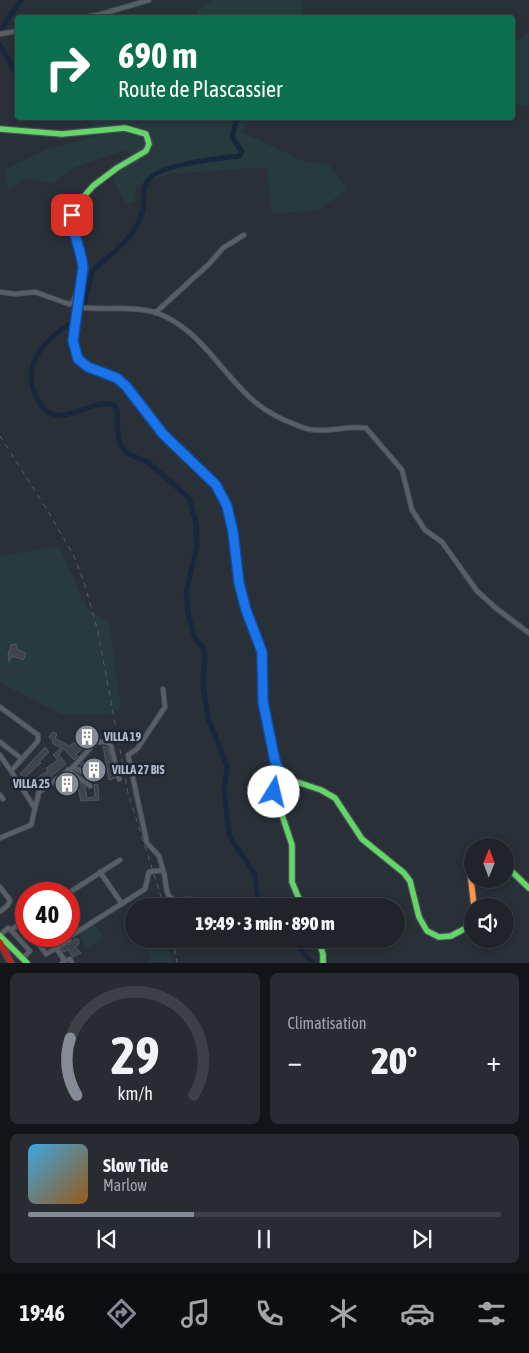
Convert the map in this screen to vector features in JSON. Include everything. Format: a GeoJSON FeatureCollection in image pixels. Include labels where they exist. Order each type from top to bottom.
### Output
{"type":"FeatureCollection","features":[{"type":"Feature","properties":{"kind":"street"},"geometry":{"type":"LineString","coordinates":[[98,15],[150,0]]}},
{"type":"Feature","properties":{"kind":"street"},"geometry":{"type":"LineString","coordinates":[[0,34],[15,32]]}},
{"type":"Feature","properties":{"kind":"street"},"geometry":{"type":"LineString","coordinates":[[0,129],[62,134],[92,129],[126,127],[146,134],[149,142],[144,154],[122,164],[86,193],[77,203],[72,215],[72,224],[82,256],[82,285],[73,341],[78,359],[88,367],[117,378],[126,386],[163,434],[216,485],[227,506],[233,532],[239,583],[246,610],[262,652],[263,702],[275,761],[282,776],[294,783],[324,791],[335,798],[350,823],[365,842],[403,872],[411,881],[415,892],[419,920],[425,930],[434,936],[448,936],[464,930]]}},
{"type":"Feature","properties":{"kind":"street"},"geometry":{"type":"LineString","coordinates":[[155,313],[209,264],[223,248],[244,235]]}},
{"type":"Feature","properties":{"kind":"street"},"geometry":{"type":"LineString","coordinates":[[0,292],[15,294],[35,292],[69,304],[73,302],[78,288],[82,285]]}},
{"type":"Feature","properties":{"kind":"street"},"geometry":{"type":"LineString","coordinates":[[78,307],[136,310],[155,313],[179,324],[194,334],[256,403],[299,427],[313,431],[330,431],[357,427],[366,428],[402,470],[412,510],[425,530],[442,542],[477,591],[529,633]]}},
{"type":"Feature","properties":{"kind":"street"},"geometry":{"type":"LineString","coordinates":[[162,689],[165,707],[137,749],[128,755],[147,843],[159,856],[168,883],[168,894],[171,898]]}},
{"type":"Feature","properties":{"kind":"street"},"geometry":{"type":"LineString","coordinates":[[0,707],[38,735],[38,741],[11,771]]}},
{"type":"Feature","properties":{"kind":"street"},"geometry":{"type":"LineString","coordinates":[[0,742],[22,759]]}},
{"type":"Feature","properties":{"kind":"street"},"geometry":{"type":"LineString","coordinates":[[0,838],[30,825],[39,792],[73,767],[96,742],[107,742],[111,746],[119,779]]}},
{"type":"Feature","properties":{"kind":"street"},"geometry":{"type":"LineString","coordinates":[[0,755],[34,808]]}},
{"type":"Feature","properties":{"kind":"street"},"geometry":{"type":"LineString","coordinates":[[73,767],[87,772]]}},
{"type":"Feature","properties":{"kind":"street"},"geometry":{"type":"LineString","coordinates":[[68,770],[90,786]]}},
{"type":"Feature","properties":{"kind":"street"},"geometry":{"type":"LineString","coordinates":[[282,776],[276,784],[274,792],[292,845],[292,882],[299,898]]}},
{"type":"Feature","properties":{"kind":"street"},"geometry":{"type":"LineString","coordinates":[[80,885],[120,860]]}},
{"type":"Feature","properties":{"kind":"street"},"geometry":{"type":"LineString","coordinates":[[80,930],[145,889],[149,872],[163,870]]}},
{"type":"Feature","properties":{"kind":"street"},"geometry":{"type":"LineString","coordinates":[[100,872],[122,904]]}},
{"type":"Feature","properties":{"kind":"street"},"geometry":{"type":"LineString","coordinates":[[514,874],[529,888]]}},
{"type":"Feature","properties":{"kind":"street"},"geometry":{"type":"LineString","coordinates":[[0,887],[10,900],[8,905],[1,911]]}},
{"type":"Feature","properties":{"kind":"street"},"geometry":{"type":"LineString","coordinates":[[11,963],[0,936],[8,928],[11,930],[15,927]]}},
{"type":"Feature","properties":{"kind":"street"},"geometry":{"type":"LineString","coordinates":[[11,930],[15,934]]}},
{"type":"Feature","properties":{"kind":"street"},"geometry":{"type":"LineString","coordinates":[[4,945],[24,961],[30,951],[27,947]]}},
{"type":"Feature","properties":{"kind":"street"},"geometry":{"type":"LineString","coordinates":[[41,947],[46,954],[56,948],[64,962],[70,959],[72,963]]}},
{"type":"Feature","properties":{"kind":"street"},"geometry":{"type":"LineString","coordinates":[[321,948],[323,963]]}},
{"type":"Feature","properties":{"kind":"green space"},"geometry":{"type":"Polygon","coordinates":[[[213,0],[303,0],[302,15],[197,15],[199,9],[213,0]]]}},
{"type":"Feature","properties":{"kind":"green space"},"geometry":{"type":"Polygon","coordinates":[[[529,31],[529,106],[515,105],[515,42],[529,31]]]}},
{"type":"Feature","properties":{"kind":"green space"},"geometry":{"type":"Polygon","coordinates":[[[92,120],[250,120],[242,132],[303,161],[329,165],[347,190],[318,210],[272,214],[267,167],[168,174],[136,186],[135,202],[127,204],[113,181],[130,155],[126,150],[73,168],[52,184],[27,178],[9,189],[4,170],[45,150],[99,135],[91,124],[92,120]]]}},
{"type":"Feature","properties":{"kind":"green space"},"geometry":{"type":"Polygon","coordinates":[[[59,546],[87,608],[109,622],[121,709],[109,714],[61,714],[0,683],[0,556],[59,546]]]}},
{"type":"Feature","properties":{"kind":"green space"},"geometry":{"type":"Polygon","coordinates":[[[94,923],[103,938],[87,948],[80,937],[80,933],[94,923]]]}},
{"type":"Feature","properties":{"kind":"green space"},"geometry":{"type":"Polygon","coordinates":[[[148,948],[168,948],[172,963],[150,963],[148,948]]]}},
{"type":"Feature","properties":{"kind":"building"},"geometry":{"type":"Polygon","coordinates":[[[16,644],[18,650],[26,653],[23,660],[12,656],[9,662],[8,655],[11,645],[16,644]]]}},
{"type":"Feature","properties":{"kind":"building"},"geometry":{"type":"Polygon","coordinates":[[[53,732],[57,734],[55,738],[69,746],[89,734],[94,739],[76,754],[78,756],[74,760],[63,748],[59,755],[66,764],[44,783],[28,791],[26,787],[29,786],[28,783],[48,771],[46,768],[58,760],[53,755],[61,748],[52,743],[53,740],[49,737],[53,732]]]}},
{"type":"Feature","properties":{"kind":"building"},"geometry":{"type":"Polygon","coordinates":[[[103,746],[108,748],[115,778],[109,780],[103,746]]]}},
{"type":"Feature","properties":{"kind":"building"},"geometry":{"type":"Polygon","coordinates":[[[45,747],[49,752],[39,762],[41,763],[24,778],[20,774],[45,747]]]}},
{"type":"Feature","properties":{"kind":"building","name":"VILLA 27 BIS"},"geometry":{"type":"Polygon","coordinates":[[[83,762],[91,764],[101,776],[96,779],[89,769],[80,765],[83,762]]]}},
{"type":"Feature","properties":{"kind":"building"},"geometry":{"type":"Polygon","coordinates":[[[79,782],[85,787],[87,798],[95,797],[94,785],[98,784],[99,800],[81,801],[77,783],[79,782]]]}},
{"type":"Feature","properties":{"kind":"building"},"geometry":{"type":"Polygon","coordinates":[[[64,947],[75,947],[81,953],[73,957],[68,950],[64,952],[61,949],[64,947]]]}},
{"type":"Feature","properties":{"kind":"waterway"},"geometry":{"type":"LineString","coordinates":[[0,32],[22,0]]}},
{"type":"Feature","properties":{"kind":"waterway"},"geometry":{"type":"LineString","coordinates":[[0,45],[15,71]]}},
{"type":"Feature","properties":{"kind":"waterway"},"geometry":{"type":"LineString","coordinates":[[84,306],[95,268],[124,243],[140,220],[143,210],[144,191],[148,180],[154,174],[177,166],[239,156],[242,152],[232,137],[236,120]]}},
{"type":"Feature","properties":{"kind":"waterway"},"geometry":{"type":"LineString","coordinates":[[72,322],[47,342],[35,358],[31,378],[33,389],[42,407],[52,414],[69,414],[97,405],[114,405],[117,410],[120,445],[128,454],[148,462],[189,498],[196,523],[197,545],[186,593],[188,614],[195,638],[203,648],[205,656],[203,684],[208,718],[227,766],[224,790],[229,833],[231,839],[255,874],[258,898]]}},
{"type":"Feature","properties":{"kind":"waterway"},"geometry":{"type":"LineString","coordinates":[[299,948],[313,963]]}},
{"type":"Feature","properties":{"kind":"railway"},"geometry":{"type":"LineString","coordinates":[[0,436],[74,556],[84,582],[98,632],[128,793],[161,898]]}},
{"type":"Feature","properties":{"kind":"railway"},"geometry":{"type":"LineString","coordinates":[[174,948],[177,963]]}},
{"type":"Feature","properties":{"kind":"traffic: fast"},"geometry":{"type":"LineString","coordinates":[[0,129],[62,134],[125,128],[146,134],[149,144],[146,151],[117,168],[93,186],[80,201],[72,215],[72,227],[83,267],[73,341],[78,359],[88,367],[117,378],[126,386],[163,434],[213,483]]}},
{"type":"Feature","properties":{"kind":"traffic: fast"},"geometry":{"type":"LineString","coordinates":[[261,653],[263,702],[278,770],[291,780],[321,790],[335,798],[362,839],[404,873],[410,881],[419,917],[427,931],[439,937],[451,936],[464,929]]}},
{"type":"Feature","properties":{"kind":"traffic: fast"},"geometry":{"type":"LineString","coordinates":[[282,775],[274,791],[292,845],[292,882],[299,898]]}},
{"type":"Feature","properties":{"kind":"traffic: fast"},"geometry":{"type":"LineString","coordinates":[[514,874],[529,888]]}},
{"type":"Feature","properties":{"kind":"traffic: fast"},"geometry":{"type":"LineString","coordinates":[[0,936],[27,963]]}},
{"type":"Feature","properties":{"kind":"traffic: fast"},"geometry":{"type":"LineString","coordinates":[[321,948],[323,963]]}},
{"type":"Feature","properties":{"kind":"traffic: slow"},"geometry":{"type":"LineString","coordinates":[[213,483],[227,504],[231,517],[241,592],[261,653]]}},
{"type":"Feature","properties":{"kind":"traffic: slow"},"geometry":{"type":"LineString","coordinates":[[472,888],[473,898]]}},
{"type":"Feature","properties":{"kind":"traffic: jam"},"geometry":{"type":"LineString","coordinates":[[0,942],[11,963]]}},
{"type":"Feature","properties":{"kind":"place","name":"VILLA 19"},"geometry":{"type":"Point","coordinates":[87,737]}},
{"type":"Feature","properties":{"kind":"place","name":"VILLA 27 BIS"},"geometry":{"type":"Point","coordinates":[94,770]}},
{"type":"Feature","properties":{"kind":"place","name":"VILLA 25"},"geometry":{"type":"Point","coordinates":[67,784]}},
{"type":"Feature","properties":{"kind":"route"},"geometry":{"type":"LineString","coordinates":[[72,215],[72,224],[82,256],[83,267],[73,341],[78,359],[88,367],[117,378],[126,386],[151,421],[216,485],[232,519],[239,583],[246,610],[262,652],[261,682],[263,702],[275,761],[282,776],[276,784],[274,792]]}}]}
